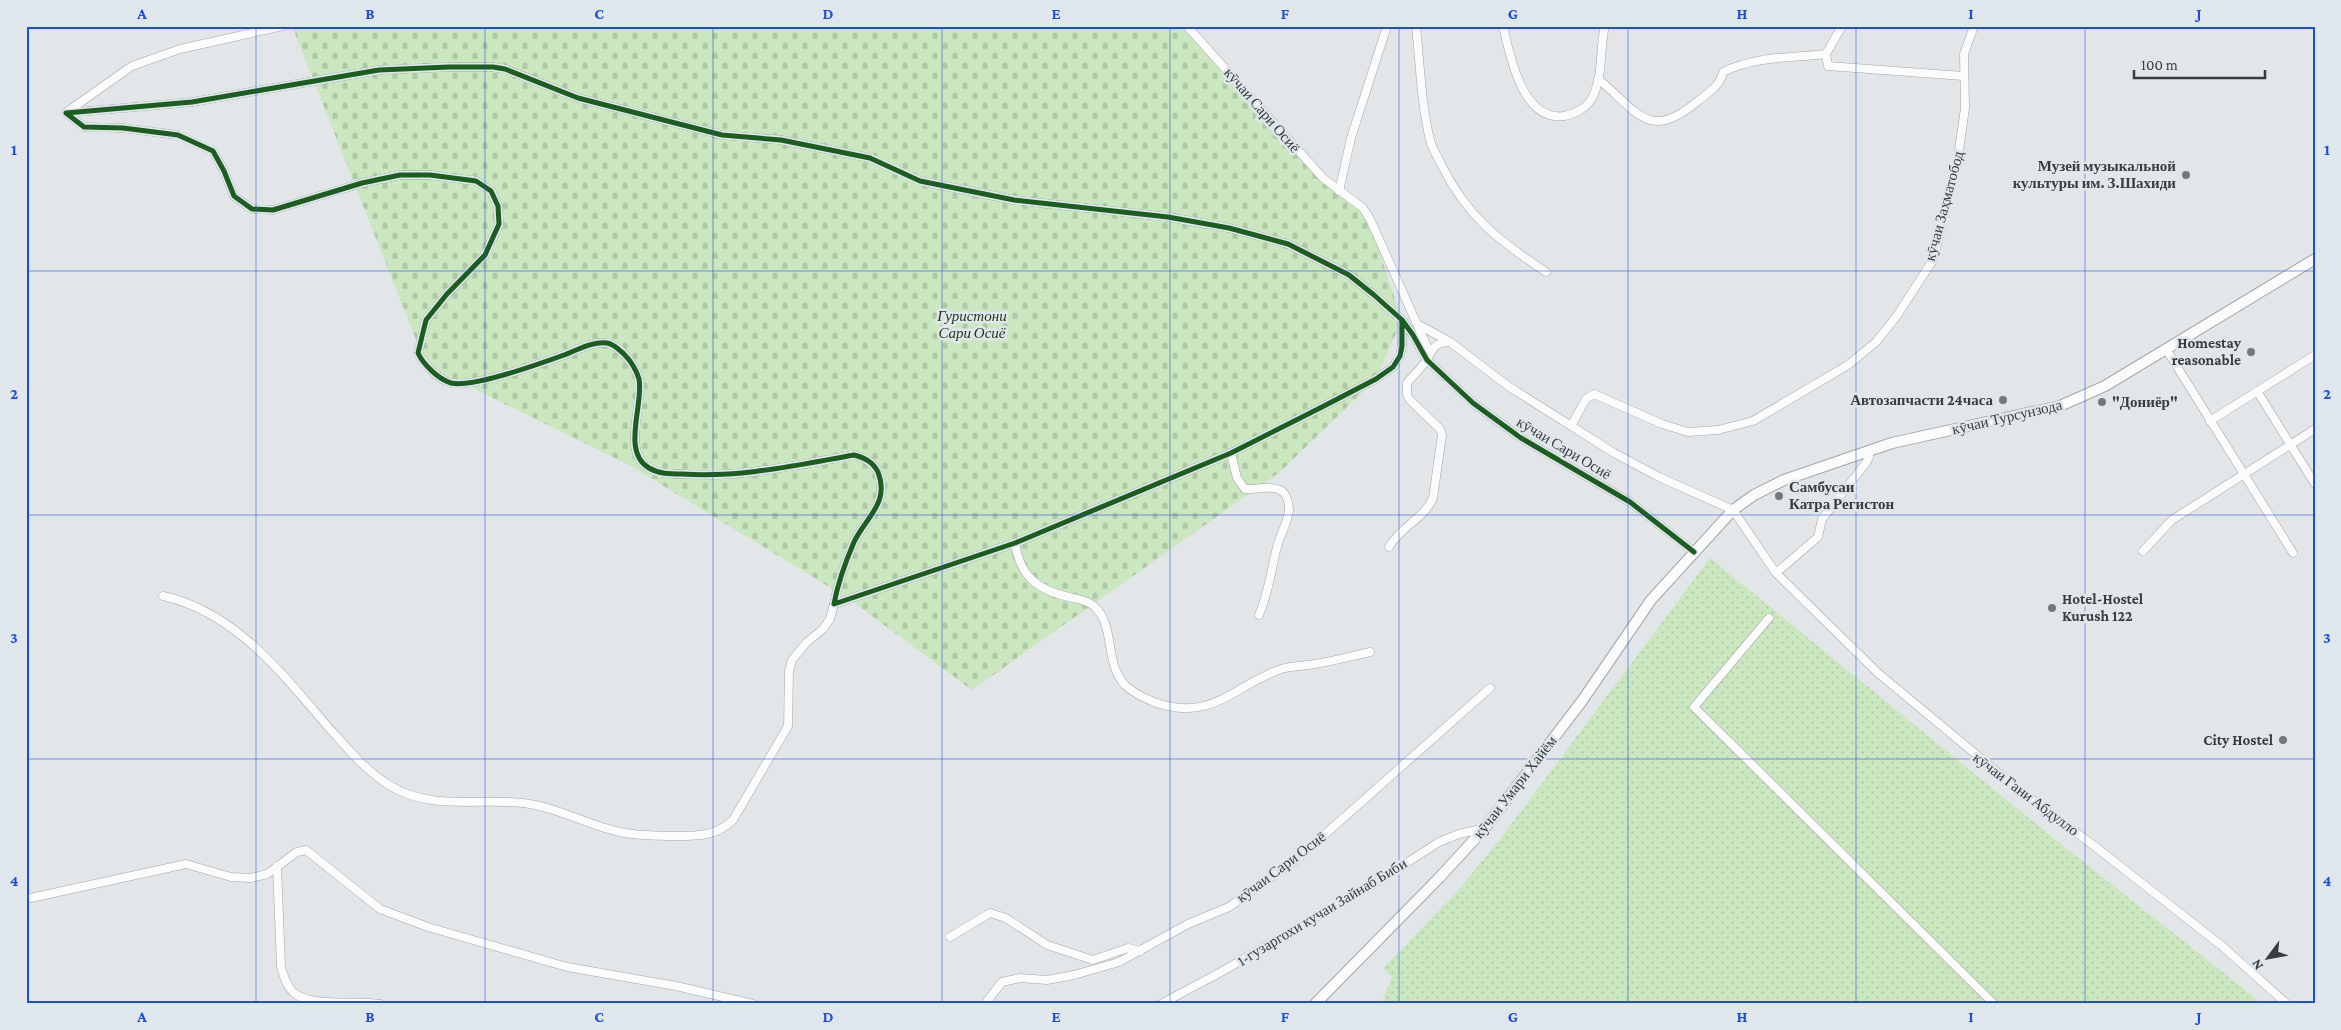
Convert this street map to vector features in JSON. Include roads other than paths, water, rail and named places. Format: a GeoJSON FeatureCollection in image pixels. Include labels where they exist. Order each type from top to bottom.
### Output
{"type":"FeatureCollection","features":[{"type":"Feature","properties":{"kind":"main road","name":"кӯчаи Турсунзода"},"geometry":{"type":"LineString","coordinates":[[1694,552],[1733,510],[1754,495],[1784,480],[1892,444],[2060,406],[2105,386],[2315,259]]}},
{"type":"Feature","properties":{"kind":"main road","name":"кӯчаи Умари Хайём"},"geometry":{"type":"LineString","coordinates":[[1314,1004],[1439,878],[1485,828],[1582,701],[1651,600],[1694,552]]}},
{"type":"Feature","properties":{"kind":"street"},"geometry":{"type":"LineString","coordinates":[[66,112],[132,66],[180,49],[283,26]]}},
{"type":"Feature","properties":{"kind":"street","name":"кӯчаи Сари Осиё"},"geometry":{"type":"LineString","coordinates":[[1187,26],[1322,178],[1363,208],[1370,219],[1419,325],[1429,351]]}},
{"type":"Feature","properties":{"kind":"street"},"geometry":{"type":"LineString","coordinates":[[1339,191],[1351,138],[1386,26]]}},
{"type":"Feature","properties":{"kind":"street"},"geometry":{"type":"LineString","coordinates":[[1416,26],[1423,107],[1430,142],[1453,188],[1472,214],[1505,244],[1546,272]]}},
{"type":"Feature","properties":{"kind":"street"},"geometry":{"type":"LineString","coordinates":[[1503,26],[1514,67],[1522,87],[1532,104],[1540,112],[1554,118],[1573,115],[1592,98],[1601,70],[1601,42],[1605,26]]}},
{"type":"Feature","properties":{"kind":"street"},"geometry":{"type":"LineString","coordinates":[[1842,26],[1826,54],[1828,66],[1963,76]]}},
{"type":"Feature","properties":{"kind":"street","name":"кӯчаи Заҳматобод"},"geometry":{"type":"LineString","coordinates":[[1571,426],[1586,399],[1594,394],[1662,424],[1688,432],[1718,430],[1752,421],[1848,364],[1876,342],[1896,317],[1933,260],[1957,164],[1963,130],[1965,108],[1964,54],[1974,26]]}},
{"type":"Feature","properties":{"kind":"street"},"geometry":{"type":"LineString","coordinates":[[1598,79],[1639,116],[1652,121],[1668,122],[1688,110],[1713,89],[1722,79],[1723,72],[1735,66],[1771,58],[1826,54]]}},
{"type":"Feature","properties":{"kind":"street"},"geometry":{"type":"LineString","coordinates":[[66,112],[192,102],[379,70],[493,67],[505,69],[578,98],[722,135],[781,140],[870,158],[920,181],[1014,200],[1168,217],[1229,228],[1288,244],[1349,275],[1402,320],[1414,335],[1426,360]]}},
{"type":"Feature","properties":{"kind":"street"},"geometry":{"type":"LineString","coordinates":[[66,112],[84,127],[123,128],[178,135],[213,151],[224,171],[234,196],[252,210],[273,210],[362,183],[400,175],[430,175],[476,181],[491,191],[498,206],[499,224],[485,255],[447,294],[426,320],[418,353],[424,365],[450,383],[474,382],[540,364],[596,344],[607,343],[615,346],[626,356],[637,374],[640,391],[635,443],[638,456],[649,468],[660,473],[733,475],[854,455],[866,458],[876,468],[882,482],[882,494],[873,514],[856,538],[843,566],[830,619],[823,629],[797,652],[792,660],[789,671],[788,726],[733,820],[723,829],[713,834],[663,836],[621,832],[546,808],[524,804],[446,803],[417,796],[392,786],[373,774],[354,756],[282,674],[239,633],[207,613],[181,600],[164,596]]}},
{"type":"Feature","properties":{"kind":"street"},"geometry":{"type":"LineString","coordinates":[[834,604],[1015,543],[1231,452],[1376,379],[1394,367],[1400,356],[1402,346],[1402,320]]}},
{"type":"Feature","properties":{"kind":"street"},"geometry":{"type":"LineString","coordinates":[[1419,325],[1450,342],[1508,386],[1614,453],[1652,473],[1733,510]]}},
{"type":"Feature","properties":{"kind":"street"},"geometry":{"type":"LineString","coordinates":[[1389,547],[1396,535],[1424,511],[1433,498],[1442,434],[1440,429],[1410,400],[1406,389],[1407,383],[1426,360],[1429,351],[1438,344],[1450,342]]}},
{"type":"Feature","properties":{"kind":"street"},"geometry":{"type":"LineString","coordinates":[[2166,349],[2293,553]]}},
{"type":"Feature","properties":{"kind":"street"},"geometry":{"type":"LineString","coordinates":[[2210,421],[2315,354]]}},
{"type":"Feature","properties":{"kind":"street","name":"кӯчаи Сари Осиё"},"geometry":{"type":"LineString","coordinates":[[1426,360],[1473,404],[1521,438],[1630,502],[1694,552]]}},
{"type":"Feature","properties":{"kind":"street"},"geometry":{"type":"LineString","coordinates":[[2257,391],[2315,484]]}},
{"type":"Feature","properties":{"kind":"street"},"geometry":{"type":"LineString","coordinates":[[2143,551],[2172,520],[2315,429]]}},
{"type":"Feature","properties":{"kind":"street"},"geometry":{"type":"LineString","coordinates":[[1231,452],[1237,478],[1245,489],[1272,487],[1282,491],[1287,498],[1289,509],[1276,548],[1268,595],[1259,615]]}},
{"type":"Feature","properties":{"kind":"street"},"geometry":{"type":"LineString","coordinates":[[1776,573],[1818,537],[1822,519],[1866,463],[1869,452]]}},
{"type":"Feature","properties":{"kind":"street","name":"кӯчаи Гани Абдулло"},"geometry":{"type":"LineString","coordinates":[[1733,510],[1776,573],[1858,654],[1954,738],[2222,946],[2287,1004]]}},
{"type":"Feature","properties":{"kind":"street"},"geometry":{"type":"LineString","coordinates":[[1015,543],[1017,558],[1023,570],[1041,588],[1054,594],[1089,602],[1096,607],[1106,625],[1112,664],[1126,686],[1142,697],[1171,708],[1187,710],[1208,706],[1280,670],[1370,652]]}},
{"type":"Feature","properties":{"kind":"street"},"geometry":{"type":"LineString","coordinates":[[1769,618],[1694,707],[1994,1004]]}},
{"type":"Feature","properties":{"kind":"street","name":"кӯчаи Сари Осиё"},"geometry":{"type":"LineString","coordinates":[[986,1004],[1002,982],[1020,978],[1046,980],[1074,975],[1119,962],[1188,924],[1229,907],[1296,860],[1490,688]]}},
{"type":"Feature","properties":{"kind":"street","name":"1-гузаргохи кучаи Зайнаб Биби"},"geometry":{"type":"LineString","coordinates":[[1161,1004],[1221,972],[1372,885],[1439,842],[1459,834],[1485,828]]}},
{"type":"Feature","properties":{"kind":"street"},"geometry":{"type":"LineString","coordinates":[[26,899],[186,864],[231,877],[251,878],[267,874],[302,850],[312,853],[380,909],[428,928],[566,967],[676,986],[753,1004]]}},
{"type":"Feature","properties":{"kind":"street"},"geometry":{"type":"LineString","coordinates":[[277,866],[282,967],[285,981],[292,992],[303,998],[318,1001],[380,1004]]}},
{"type":"Feature","properties":{"kind":"street"},"geometry":{"type":"LineString","coordinates":[[950,937],[990,913],[1006,918],[1047,945],[1093,960],[1128,948],[1140,951]]}},
{"type":"Feature","properties":{"kind":"place","name":"Музей музыкальной культуры им. З.Шахиди"},"geometry":{"type":"Point","coordinates":[2186,175]}},
{"type":"Feature","properties":{"kind":"place","name":"Homestay reasonable"},"geometry":{"type":"Point","coordinates":[2251,352]}},
{"type":"Feature","properties":{"kind":"place","name":"Автозапчасти 24часа"},"geometry":{"type":"Point","coordinates":[2003,400]}},
{"type":"Feature","properties":{"kind":"place","name":"\"Дониёр\""},"geometry":{"type":"Point","coordinates":[2102,402]}},
{"type":"Feature","properties":{"kind":"place","name":"Самбусаи Катра Регистон"},"geometry":{"type":"Point","coordinates":[1779,496]}},
{"type":"Feature","properties":{"kind":"place","name":"Hotel-Hostel Kurush 122"},"geometry":{"type":"Point","coordinates":[2052,608]}},
{"type":"Feature","properties":{"kind":"place","name":"City Hostel"},"geometry":{"type":"Point","coordinates":[2283,740]}},
{"type":"Feature","properties":{"kind":"park label","name":"Гуристони Сари Осиё"},"geometry":{"type":"Point","coordinates":[972,324]}}]}
